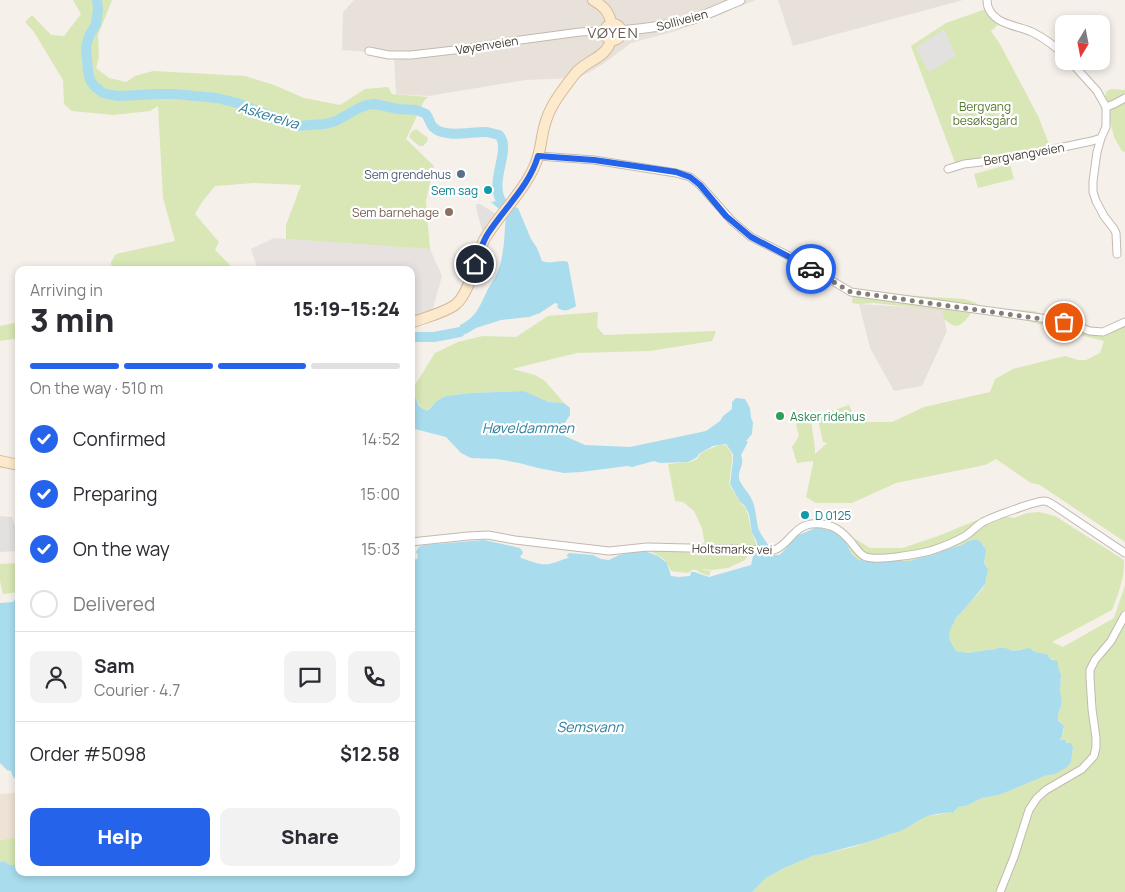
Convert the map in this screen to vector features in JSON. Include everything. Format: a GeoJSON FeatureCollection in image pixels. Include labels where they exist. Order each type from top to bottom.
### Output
{"type":"FeatureCollection","features":[{"type":"Feature","properties":{"kind":"main road"},"geometry":{"type":"LineString","coordinates":[[415,322],[441,312],[458,303],[466,290],[484,240],[532,171],[538,156],[549,111],[554,101],[582,66],[603,54],[608,48],[611,18],[608,11],[601,4],[593,0]]}},
{"type":"Feature","properties":{"kind":"main road"},"geometry":{"type":"LineString","coordinates":[[609,32],[618,38],[621,31]]}},
{"type":"Feature","properties":{"kind":"main road"},"geometry":{"type":"LineString","coordinates":[[0,461],[15,463]]}},
{"type":"Feature","properties":{"kind":"street","name":"Solliveien"},"geometry":{"type":"LineString","coordinates":[[621,31],[651,29],[695,19],[740,0]]}},
{"type":"Feature","properties":{"kind":"street"},"geometry":{"type":"LineString","coordinates":[[986,0],[989,10],[1001,21],[1030,31],[1055,47]]}},
{"type":"Feature","properties":{"kind":"street","name":"Vøyenveien"},"geometry":{"type":"LineString","coordinates":[[369,51],[389,55],[411,55],[580,32],[609,32]]}},
{"type":"Feature","properties":{"kind":"street"},"geometry":{"type":"LineString","coordinates":[[1078,70],[1097,91],[1106,107],[1106,127],[1101,138],[1093,181],[1093,192],[1096,202],[1116,233],[1117,254]]}},
{"type":"Feature","properties":{"kind":"street"},"geometry":{"type":"LineString","coordinates":[[1106,107],[1125,98]]}},
{"type":"Feature","properties":{"kind":"street","name":"Bergvangveien"},"geometry":{"type":"LineString","coordinates":[[948,169],[964,164],[1006,159],[1101,138]]}},
{"type":"Feature","properties":{"kind":"street"},"geometry":{"type":"LineString","coordinates":[[538,156],[594,160],[676,172],[690,177],[700,185],[726,216],[751,237],[851,292],[1048,319],[1064,322],[1090,331],[1103,332],[1125,322]]}},
{"type":"Feature","properties":{"kind":"street","name":"Holtsmarks vei"},"geometry":{"type":"LineString","coordinates":[[415,542],[488,535],[602,551],[648,547],[774,550],[781,547],[794,533],[808,524],[822,524],[833,526],[846,535],[862,555],[873,558],[914,555],[931,550],[967,535],[982,522],[1032,504],[1046,501],[1125,553]]}},
{"type":"Feature","properties":{"kind":"street"},"geometry":{"type":"LineString","coordinates":[[1000,892],[1014,857],[1029,810],[1037,798],[1046,790],[1082,769],[1094,756],[1096,738],[1090,670],[1095,660],[1111,641],[1125,615]]}},
{"type":"Feature","properties":{"kind":"shaded area"},"geometry":{"type":"Polygon","coordinates":[[[354,0],[756,0],[676,31],[631,43],[603,64],[577,78],[526,80],[428,96],[396,94],[394,57],[369,52],[342,50],[343,12],[354,0]]]}},
{"type":"Feature","properties":{"kind":"shaded area"},"geometry":{"type":"Polygon","coordinates":[[[778,0],[963,0],[793,46],[778,0]]]}},
{"type":"Feature","properties":{"kind":"shaded area"},"geometry":{"type":"Polygon","coordinates":[[[944,29],[956,56],[929,72],[916,48],[944,29]]]}},
{"type":"Feature","properties":{"kind":"shaded area"},"geometry":{"type":"Polygon","coordinates":[[[476,204],[480,204],[496,214],[483,233],[477,212],[476,204]]]}},
{"type":"Feature","properties":{"kind":"shaded area"},"geometry":{"type":"Polygon","coordinates":[[[274,238],[430,249],[442,276],[432,312],[415,318],[415,266],[257,266],[251,249],[274,238]]]}},
{"type":"Feature","properties":{"kind":"shaded area"},"geometry":{"type":"Polygon","coordinates":[[[859,304],[942,309],[947,331],[922,386],[894,391],[870,348],[859,304]]]}},
{"type":"Feature","properties":{"kind":"shaded area"},"geometry":{"type":"Polygon","coordinates":[[[0,516],[12,517],[15,526],[15,551],[0,552],[0,516]]]}},
{"type":"Feature","properties":{"kind":"shaded area"},"geometry":{"type":"Polygon","coordinates":[[[15,793],[15,838],[0,840],[0,794],[15,793]]]}},
{"type":"Feature","properties":{"kind":"green space"},"geometry":{"type":"Polygon","coordinates":[[[73,0],[112,0],[98,35],[99,57],[96,68],[109,78],[126,82],[135,76],[153,71],[245,76],[274,85],[304,98],[340,105],[365,89],[388,87],[392,94],[428,97],[424,101],[406,139],[434,166],[426,201],[430,249],[286,239],[286,225],[301,185],[254,183],[215,186],[195,214],[219,242],[215,250],[231,266],[112,266],[111,262],[116,254],[175,241],[163,198],[158,106],[150,111],[113,115],[72,111],[64,104],[63,80],[34,32],[25,22],[32,15],[51,35],[64,36],[81,14],[73,0]]]}},
{"type":"Feature","properties":{"kind":"green space","name":"Bergvang besøksgård"},"geometry":{"type":"Polygon","coordinates":[[[986,9],[1000,23],[991,31],[1000,44],[1039,118],[1050,147],[956,165],[911,46],[946,23],[986,9]]]}},
{"type":"Feature","properties":{"kind":"green space"},"geometry":{"type":"Polygon","coordinates":[[[1111,89],[1125,90],[1125,152],[1122,151],[1114,137],[1105,100],[1106,92],[1111,89]]]}},
{"type":"Feature","properties":{"kind":"green space"},"geometry":{"type":"Polygon","coordinates":[[[416,129],[428,138],[423,146],[419,146],[409,137],[411,132],[416,129]]]}},
{"type":"Feature","properties":{"kind":"green space"},"geometry":{"type":"Polygon","coordinates":[[[1010,164],[1014,179],[978,188],[974,174],[1010,164]]]}},
{"type":"Feature","properties":{"kind":"green space"},"geometry":{"type":"Polygon","coordinates":[[[853,294],[965,299],[982,307],[1034,311],[1074,325],[1102,331],[1125,321],[1125,542],[1040,485],[1031,483],[996,459],[985,465],[896,483],[852,503],[816,503],[806,497],[813,461],[797,463],[792,447],[799,436],[794,416],[806,416],[811,420],[815,454],[827,443],[823,442],[818,420],[820,415],[849,405],[857,422],[892,422],[924,407],[990,392],[995,379],[1013,369],[1065,356],[1086,360],[1100,353],[1104,341],[1028,321],[972,312],[958,326],[952,325],[944,319],[942,310],[873,303],[852,303],[853,294]]]}},
{"type":"Feature","properties":{"kind":"green space"},"geometry":{"type":"Polygon","coordinates":[[[598,312],[597,327],[604,335],[716,331],[712,341],[650,351],[577,353],[512,369],[535,375],[545,381],[564,403],[549,402],[524,391],[446,396],[427,411],[420,406],[415,396],[415,385],[435,353],[458,342],[483,336],[516,337],[548,316],[598,312]]]}},
{"type":"Feature","properties":{"kind":"green space"},"geometry":{"type":"Polygon","coordinates":[[[15,323],[15,339],[0,341],[0,326],[15,323]]]}},
{"type":"Feature","properties":{"kind":"green space"},"geometry":{"type":"Polygon","coordinates":[[[720,445],[726,445],[732,454],[729,484],[741,504],[745,507],[756,547],[705,545],[702,528],[694,511],[683,502],[675,501],[668,464],[690,462],[697,459],[701,453],[720,445]]]}},
{"type":"Feature","properties":{"kind":"green space"},"geometry":{"type":"Polygon","coordinates":[[[1039,512],[1055,516],[1124,560],[1119,592],[1112,610],[1052,642],[1063,647],[1114,618],[1125,585],[1125,892],[752,892],[766,878],[815,855],[857,846],[896,833],[924,816],[955,811],[958,807],[966,806],[982,798],[999,795],[1045,776],[1055,774],[1071,762],[1073,748],[1065,740],[1060,739],[1064,726],[1058,719],[1062,699],[1060,692],[1061,675],[1054,659],[1050,659],[1047,654],[1022,649],[1013,651],[998,648],[968,653],[956,651],[950,642],[949,633],[956,618],[985,584],[987,571],[984,559],[985,551],[982,543],[976,539],[968,541],[962,545],[910,561],[883,560],[867,562],[857,559],[851,553],[845,539],[857,540],[870,548],[903,548],[992,514],[1014,518],[1027,513],[1039,512]]]}},
{"type":"Feature","properties":{"kind":"green space"},"geometry":{"type":"Polygon","coordinates":[[[656,550],[749,553],[745,560],[728,568],[703,569],[711,571],[709,576],[697,570],[692,570],[688,573],[671,571],[664,559],[651,552],[656,550]]]}},
{"type":"Feature","properties":{"kind":"green space"},"geometry":{"type":"Polygon","coordinates":[[[15,563],[15,592],[3,594],[0,581],[0,564],[15,563]]]}},
{"type":"Feature","properties":{"kind":"green space"},"geometry":{"type":"Polygon","coordinates":[[[15,838],[15,865],[10,865],[4,861],[0,862],[0,840],[15,838]]]}},
{"type":"Feature","properties":{"kind":"water"},"geometry":{"type":"Polygon","coordinates":[[[506,199],[514,207],[518,208],[542,261],[568,262],[576,306],[569,310],[564,310],[559,309],[557,307],[558,304],[555,303],[540,313],[529,317],[501,320],[476,328],[466,334],[460,332],[460,325],[473,316],[479,308],[502,259],[506,215],[491,202],[506,199]]]}},
{"type":"Feature","properties":{"kind":"water","name":"Høveldammen"},"geometry":{"type":"Polygon","coordinates":[[[524,391],[549,402],[564,403],[570,408],[570,415],[558,433],[585,445],[630,447],[706,431],[732,409],[732,402],[736,398],[745,399],[750,408],[753,422],[752,434],[746,441],[748,442],[741,455],[742,462],[739,478],[753,501],[758,528],[771,548],[757,548],[749,514],[730,484],[733,454],[726,444],[713,446],[688,462],[660,463],[654,461],[632,467],[564,473],[497,459],[471,458],[461,453],[446,437],[415,429],[415,396],[419,406],[427,411],[437,401],[446,396],[524,391]]]}},
{"type":"Feature","properties":{"kind":"water","name":"Semsvann"},"geometry":{"type":"Polygon","coordinates":[[[814,528],[836,532],[845,539],[851,553],[857,559],[867,562],[883,560],[910,561],[962,545],[968,541],[976,539],[981,542],[986,550],[984,562],[988,570],[985,584],[956,618],[949,634],[950,641],[956,651],[968,653],[998,648],[1013,651],[1030,648],[1034,652],[1047,654],[1050,659],[1058,661],[1061,675],[1060,692],[1062,699],[1058,720],[1064,726],[1060,739],[1071,743],[1073,748],[1071,762],[1067,767],[1055,774],[1045,776],[999,795],[982,798],[966,806],[958,807],[953,813],[928,816],[899,832],[862,844],[815,855],[766,878],[752,892],[0,892],[0,862],[4,861],[10,865],[15,865],[15,876],[415,876],[415,559],[417,559],[418,555],[416,552],[419,547],[484,540],[520,548],[523,552],[520,556],[521,558],[545,564],[555,563],[568,558],[566,556],[569,553],[593,555],[609,560],[619,555],[645,551],[658,556],[667,563],[671,576],[690,576],[691,572],[695,572],[709,577],[751,565],[754,552],[763,552],[765,554],[765,552],[774,552],[774,555],[779,555],[795,537],[814,528]]]}},
{"type":"Feature","properties":{"kind":"water"},"geometry":{"type":"Polygon","coordinates":[[[15,599],[15,778],[11,771],[7,770],[0,763],[0,603],[13,602],[15,599]]]}},
{"type":"Feature","properties":{"kind":"waterway","name":"Askerelva"},"geometry":{"type":"LineString","coordinates":[[97,0],[96,24],[89,36],[86,47],[90,80],[103,93],[120,96],[174,94],[217,98],[237,103],[297,126],[325,124],[336,121],[367,105],[375,104],[398,109],[417,110],[426,114],[433,127],[444,133],[487,132],[499,135],[503,149],[497,184],[501,201],[508,210]]}},
{"type":"Feature","properties":{"kind":"waterway","name":"Askerelva"},"geometry":{"type":"LineString","coordinates":[[415,337],[434,337],[460,332]]}},
{"type":"Feature","properties":{"kind":"way so far"},"geometry":{"type":"LineString","coordinates":[[811,269],[851,292],[1064,322]]}},
{"type":"Feature","properties":{"kind":"place","name":"Sem grendehus"},"geometry":{"type":"Point","coordinates":[461,174]}},
{"type":"Feature","properties":{"kind":"place","name":"Sem sag"},"geometry":{"type":"Point","coordinates":[488,190]}},
{"type":"Feature","properties":{"kind":"place","name":"Sem barnehage"},"geometry":{"type":"Point","coordinates":[449,212]}},
{"type":"Feature","properties":{"kind":"place","name":"Asker ridehus"},"geometry":{"type":"Point","coordinates":[780,416]}},
{"type":"Feature","properties":{"kind":"place","name":"D 0125"},"geometry":{"type":"Point","coordinates":[805,515]}},
{"type":"Feature","properties":{"kind":"district","name":"VØYEN"},"geometry":{"type":"Point","coordinates":[613,32]}},
{"type":"Feature","properties":{"kind":"route"},"geometry":{"type":"LineString","coordinates":[[475,264],[488,233],[526,181],[538,156],[594,160],[676,172],[690,177],[700,185],[726,216],[751,237],[811,269]]}}]}
